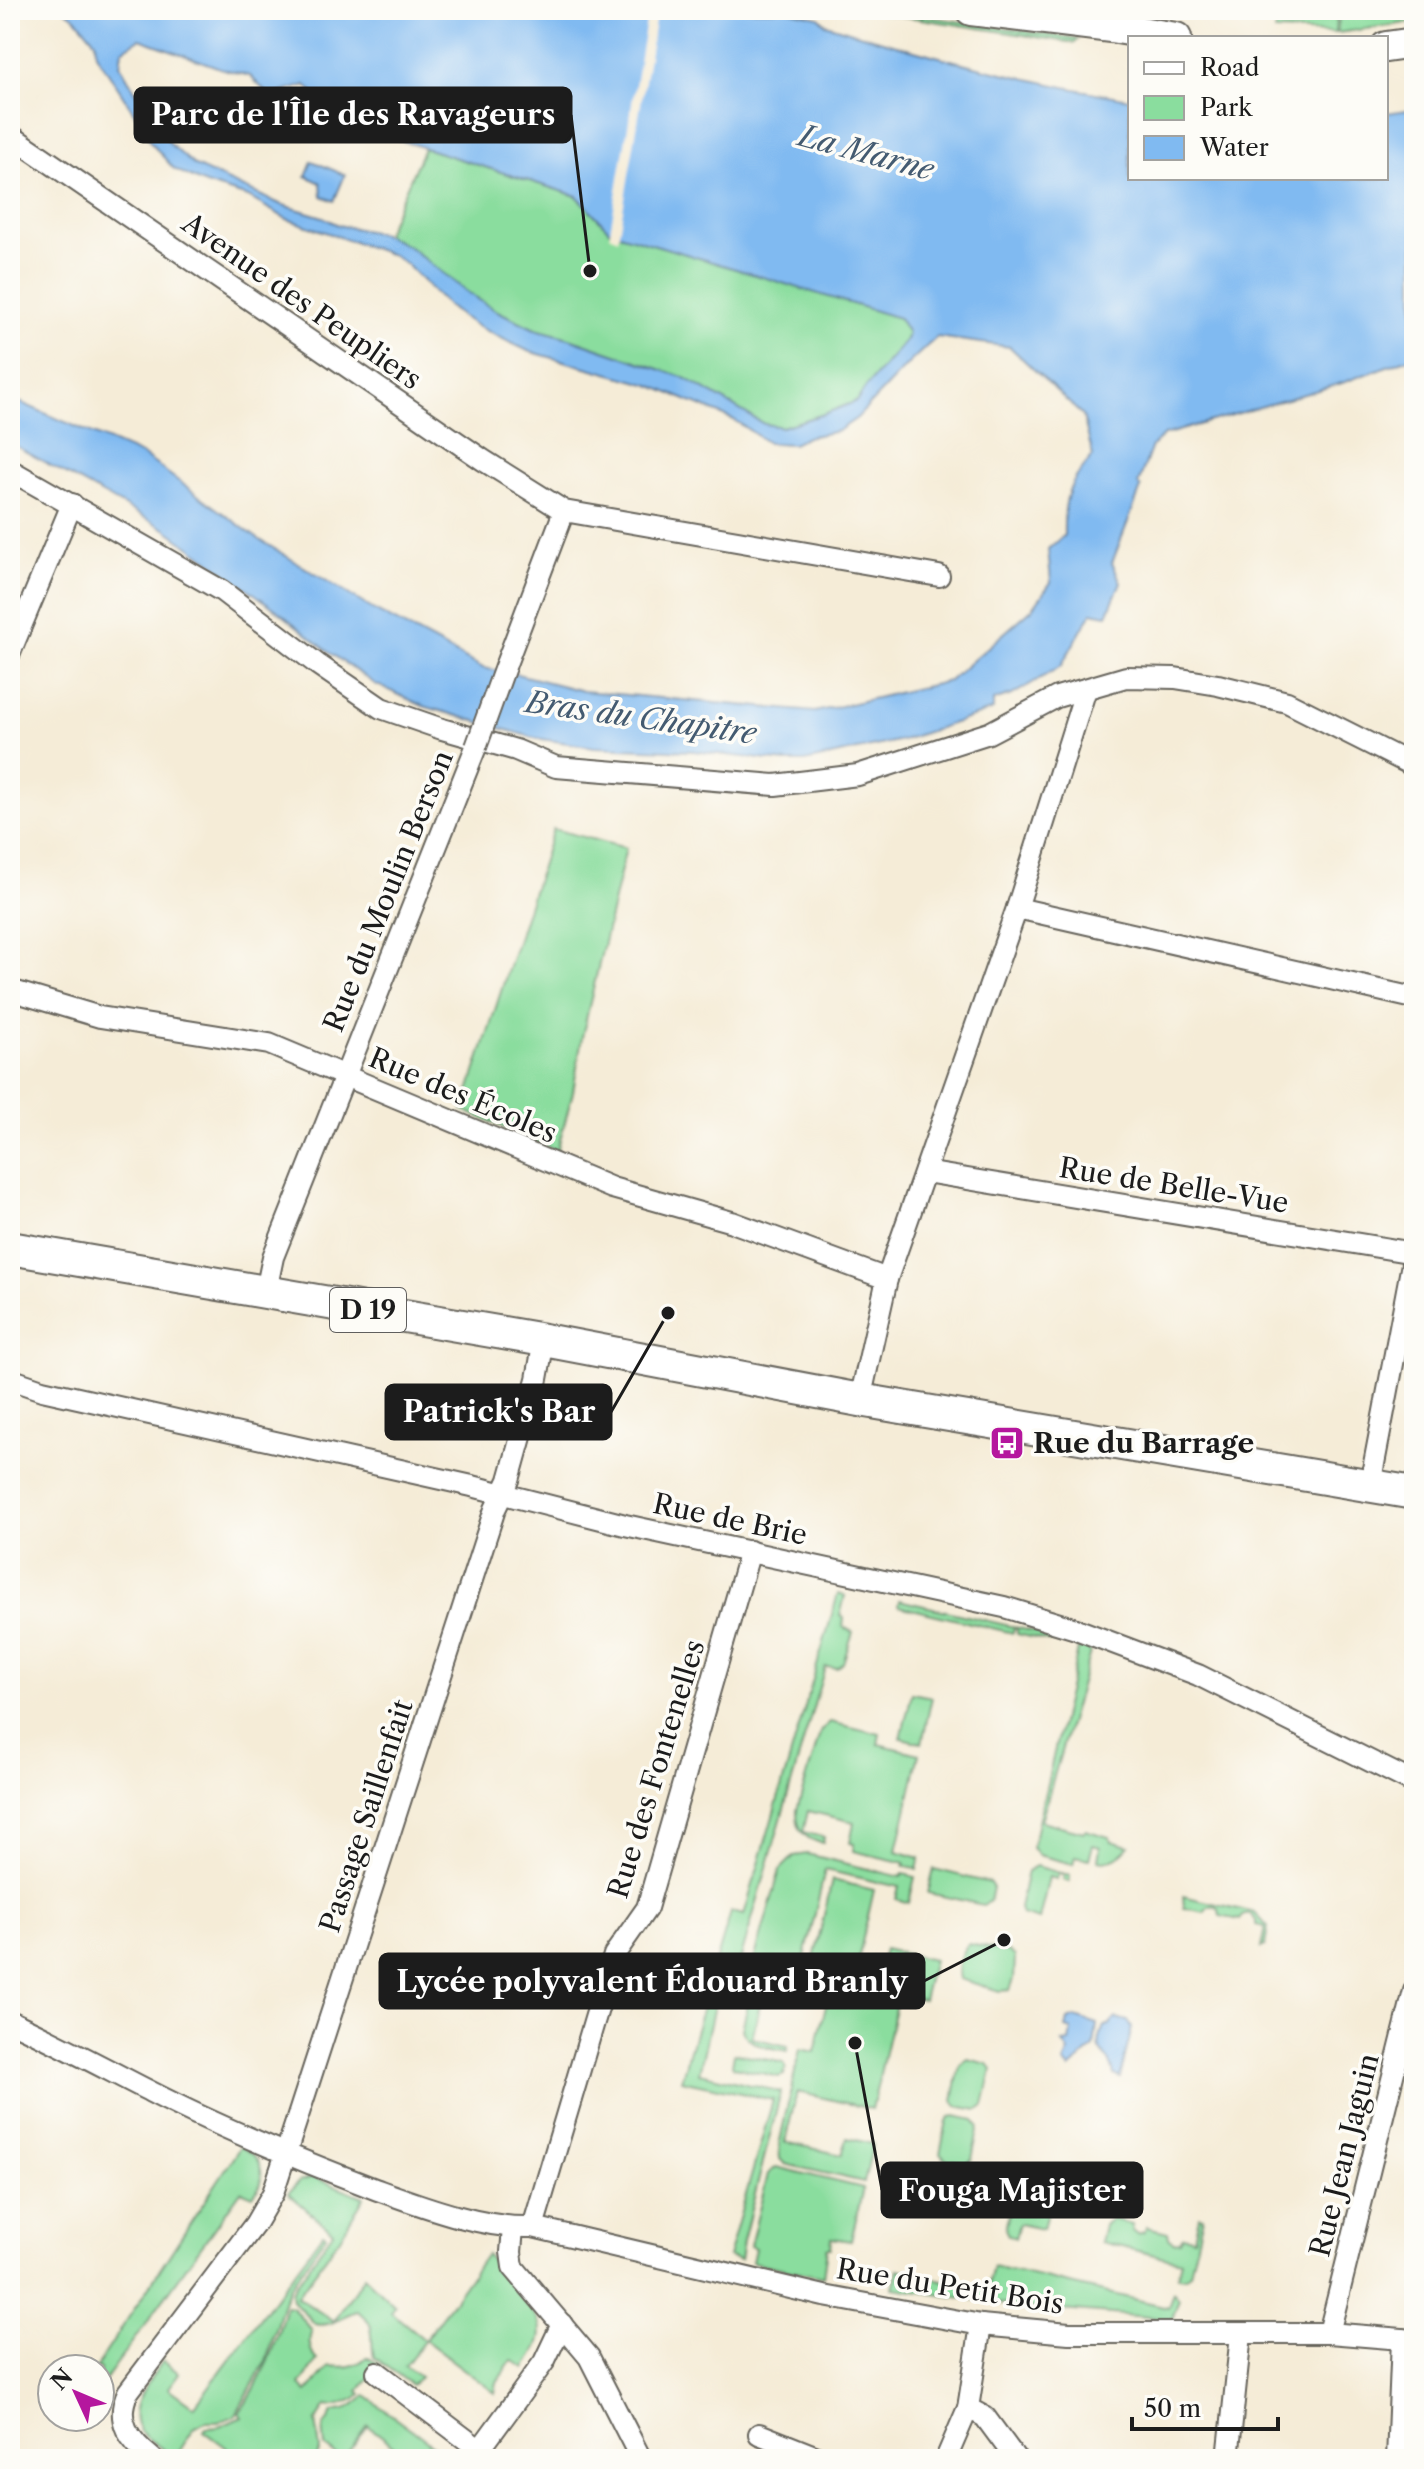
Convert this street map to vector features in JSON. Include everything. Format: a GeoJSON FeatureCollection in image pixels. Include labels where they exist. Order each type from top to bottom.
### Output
{"type":"FeatureCollection","features":[{"type":"Feature","properties":{"kind":"main road","name":"D 19"},"geometry":{"type":"LineString","coordinates":[[10,1248],[544,1340],[860,1400],[1414,1493]]}},
{"type":"Feature","properties":{"kind":"street"},"geometry":{"type":"LineString","coordinates":[[971,10],[1112,18],[1170,36]]}},
{"type":"Feature","properties":{"kind":"street"},"geometry":{"type":"LineString","coordinates":[[1388,47],[1414,43]]}},
{"type":"Feature","properties":{"kind":"street","name":"Avenue des Peupliers"},"geometry":{"type":"LineString","coordinates":[[10,135],[483,460],[564,511]]}},
{"type":"Feature","properties":{"kind":"street"},"geometry":{"type":"LineString","coordinates":[[10,470],[222,591],[317,664],[381,708],[516,750],[556,767],[775,785],[858,775],[989,733],[1057,697],[1126,677],[1175,678],[1287,702],[1414,766]]}},
{"type":"Feature","properties":{"kind":"street"},"geometry":{"type":"LineString","coordinates":[[10,653],[72,504]]}},
{"type":"Feature","properties":{"kind":"street"},"geometry":{"type":"LineString","coordinates":[[564,511],[939,576]]}},
{"type":"Feature","properties":{"kind":"street","name":"Rue du Moulin Berson"},"geometry":{"type":"LineString","coordinates":[[266,1291],[273,1257],[476,747],[564,511]]}},
{"type":"Feature","properties":{"kind":"street"},"geometry":{"type":"LineString","coordinates":[[860,1400],[887,1279],[1017,908],[1086,689]]}},
{"type":"Feature","properties":{"kind":"street"},"geometry":{"type":"LineString","coordinates":[[1017,908],[1414,998]]}},
{"type":"Feature","properties":{"kind":"street","name":"Rue des Écoles"},"geometry":{"type":"LineString","coordinates":[[10,990],[100,1017],[269,1044],[612,1188],[732,1222],[887,1279]]}},
{"type":"Feature","properties":{"kind":"street","name":"Rue de Belle-Vue"},"geometry":{"type":"LineString","coordinates":[[925,1172],[1414,1253]]}},
{"type":"Feature","properties":{"kind":"street"},"geometry":{"type":"LineString","coordinates":[[1370,1485],[1414,1253]]}},
{"type":"Feature","properties":{"kind":"street","name":"Passage Saillenfait"},"geometry":{"type":"LineString","coordinates":[[153,2459],[128,2434],[122,2414],[123,2403],[128,2392],[255,2224],[273,2193],[500,1495],[509,1480],[537,1379],[544,1340]]}},
{"type":"Feature","properties":{"kind":"street","name":"Rue de Brie"},"geometry":{"type":"LineString","coordinates":[[10,1379],[84,1400],[472,1486],[625,1525],[1004,1607],[1076,1629],[1198,1675],[1414,1783]]}},
{"type":"Feature","properties":{"kind":"street","name":"Rue des Fontenelles"},"geometry":{"type":"LineString","coordinates":[[641,2459],[589,2357],[513,2267],[511,2252],[523,2228],[614,1955],[647,1908],[750,1551]]}},
{"type":"Feature","properties":{"kind":"street","name":"Rue Jean Jaguin"},"geometry":{"type":"LineString","coordinates":[[1329,2333],[1414,1991]]}},
{"type":"Feature","properties":{"kind":"street","name":"Rue du Petit Bois"},"geometry":{"type":"LineString","coordinates":[[10,2021],[75,2051],[153,2093],[286,2154],[430,2209],[824,2296],[981,2325],[1069,2333],[1329,2333],[1408,2340]]}},
{"type":"Feature","properties":{"kind":"street"},"geometry":{"type":"LineString","coordinates":[[377,2372],[476,2454],[544,2362],[562,2324]]}},
{"type":"Feature","properties":{"kind":"street"},"geometry":{"type":"LineString","coordinates":[[946,2459],[968,2408],[981,2325]]}},
{"type":"Feature","properties":{"kind":"street"},"geometry":{"type":"LineString","coordinates":[[1228,2459],[1241,2334]]}},
{"type":"Feature","properties":{"kind":"street"},"geometry":{"type":"LineString","coordinates":[[1397,2459],[1408,2340]]}},
{"type":"Feature","properties":{"kind":"street"},"geometry":{"type":"LineString","coordinates":[[968,2408],[985,2417],[1016,2459]]}},
{"type":"Feature","properties":{"kind":"street"},"geometry":{"type":"LineString","coordinates":[[759,2434],[822,2459]]}},
{"type":"Feature","properties":{"kind":"green space"},"geometry":{"type":"Polygon","coordinates":[[[862,10],[884,10],[1078,39],[1075,43],[862,10]]]}},
{"type":"Feature","properties":{"kind":"green space"},"geometry":{"type":"Polygon","coordinates":[[[1277,10],[1337,10],[1335,33],[1275,31],[1277,10]]]}},
{"type":"Feature","properties":{"kind":"green space"},"geometry":{"type":"Polygon","coordinates":[[[1340,10],[1414,10],[1414,22],[1337,33],[1340,10]]]}},
{"type":"Feature","properties":{"kind":"green space"},"geometry":{"type":"Polygon","coordinates":[[[424,148],[577,196],[610,231],[899,318],[908,333],[906,340],[857,401],[782,427],[764,424],[685,378],[535,329],[495,310],[408,246],[385,235],[424,148]]]}},
{"type":"Feature","properties":{"kind":"green space"},"geometry":{"type":"Polygon","coordinates":[[[553,829],[626,848],[582,1037],[573,1092],[557,1151],[463,1110],[553,829]]]}},
{"type":"Feature","properties":{"kind":"green space"},"geometry":{"type":"Polygon","coordinates":[[[838,1594],[845,1596],[840,1616],[844,1618],[843,1627],[853,1632],[843,1663],[837,1668],[825,1667],[740,1961],[724,1961],[699,2073],[781,2092],[740,2260],[728,2257],[773,2100],[681,2080],[731,1912],[744,1915],[838,1594]]]}},
{"type":"Feature","properties":{"kind":"green space"},"geometry":{"type":"Polygon","coordinates":[[[899,1600],[1040,1633],[1053,1637],[1052,1642],[1017,1634],[1014,1628],[1013,1633],[898,1606],[899,1600]]]}},
{"type":"Feature","properties":{"kind":"green space"},"geometry":{"type":"Polygon","coordinates":[[[1079,1645],[1091,1649],[1041,1821],[1085,1830],[1129,1846],[1115,1858],[1103,1861],[1098,1860],[1100,1847],[1093,1845],[1089,1859],[1075,1856],[1073,1864],[1038,1855],[1032,1848],[1079,1645]]]}},
{"type":"Feature","properties":{"kind":"green space"},"geometry":{"type":"Polygon","coordinates":[[[912,1693],[932,1697],[922,1743],[901,1738],[912,1693]]]}},
{"type":"Feature","properties":{"kind":"green space"},"geometry":{"type":"Polygon","coordinates":[[[830,1722],[880,1734],[878,1744],[919,1754],[897,1851],[920,1858],[917,1869],[904,1866],[905,1863],[853,1851],[854,1844],[850,1843],[854,1822],[808,1811],[803,1832],[797,1810],[821,1730],[830,1722]]]}},
{"type":"Feature","properties":{"kind":"green space"},"geometry":{"type":"Polygon","coordinates":[[[803,1832],[824,1837],[823,1843],[803,1832]]]}},
{"type":"Feature","properties":{"kind":"green space"},"geometry":{"type":"Polygon","coordinates":[[[807,1854],[901,1877],[903,1874],[915,1877],[909,1903],[896,1899],[899,1887],[825,1870],[803,1966],[876,1983],[884,1949],[933,1960],[923,2000],[898,1995],[872,2109],[797,2092],[785,2142],[842,2155],[847,2138],[873,2144],[864,2182],[785,2164],[780,2159],[779,2145],[800,2049],[815,2052],[827,2001],[764,1987],[752,2038],[788,2046],[787,2051],[755,2043],[742,2029],[756,1972],[753,1964],[780,1870],[794,1856],[807,1854]]]}},
{"type":"Feature","properties":{"kind":"green space"},"geometry":{"type":"Polygon","coordinates":[[[1036,1866],[1070,1876],[1069,1882],[1063,1880],[1064,1875],[1058,1874],[1057,1879],[1049,1877],[1039,1920],[1021,1915],[1019,1908],[1027,1871],[1036,1866]]]}},
{"type":"Feature","properties":{"kind":"green space"},"geometry":{"type":"Polygon","coordinates":[[[934,1869],[990,1883],[993,1888],[990,1901],[983,1905],[928,1893],[934,1869]]]}},
{"type":"Feature","properties":{"kind":"green space"},"geometry":{"type":"Polygon","coordinates":[[[832,1880],[874,1890],[856,1969],[814,1959],[832,1880]]]}},
{"type":"Feature","properties":{"kind":"green space"},"geometry":{"type":"Polygon","coordinates":[[[1183,1896],[1255,1913],[1268,1927],[1265,1946],[1261,1948],[1265,1927],[1256,1925],[1252,1915],[1244,1915],[1240,1920],[1220,1916],[1219,1909],[1214,1906],[1204,1912],[1184,1908],[1183,1896]]]}},
{"type":"Feature","properties":{"kind":"green space"},"geometry":{"type":"Polygon","coordinates":[[[969,1944],[1015,1956],[1010,1990],[1000,1991],[959,1979],[960,1960],[969,1944]]]}},
{"type":"Feature","properties":{"kind":"green space"},"geometry":{"type":"Polygon","coordinates":[[[734,2054],[784,2063],[784,2075],[779,2077],[734,2067],[734,2054]]]}},
{"type":"Feature","properties":{"kind":"green space"},"geometry":{"type":"Polygon","coordinates":[[[968,2059],[988,2064],[992,2069],[984,2106],[978,2110],[957,2106],[953,2100],[960,2065],[968,2059]]]}},
{"type":"Feature","properties":{"kind":"green space"},"geometry":{"type":"Polygon","coordinates":[[[955,2116],[974,2120],[979,2126],[972,2159],[966,2164],[947,2160],[940,2154],[947,2121],[955,2116]]]}},
{"type":"Feature","properties":{"kind":"green space"},"geometry":{"type":"Polygon","coordinates":[[[240,2147],[253,2155],[261,2174],[253,2196],[241,2191],[116,2365],[116,2353],[105,2353],[240,2147]]]}},
{"type":"Feature","properties":{"kind":"green space"},"geometry":{"type":"Polygon","coordinates":[[[776,2167],[863,2188],[851,2241],[832,2238],[831,2248],[827,2248],[823,2277],[752,2262],[755,2248],[750,2246],[768,2174],[776,2167]]]}},
{"type":"Feature","properties":{"kind":"green space"},"geometry":{"type":"Polygon","coordinates":[[[313,2177],[364,2197],[340,2238],[297,2297],[334,2321],[364,2276],[395,2306],[391,2312],[425,2340],[405,2366],[420,2377],[412,2385],[374,2357],[371,2327],[357,2311],[332,2323],[315,2324],[292,2300],[291,2292],[333,2232],[288,2193],[300,2181],[313,2177]]]}},
{"type":"Feature","properties":{"kind":"green space"},"geometry":{"type":"Polygon","coordinates":[[[1003,2194],[1024,2199],[1029,2208],[1036,2208],[1039,2202],[1049,2204],[1043,2229],[1019,2224],[1015,2238],[1008,2235],[1005,2229],[1010,2209],[996,2205],[1003,2194]]]}},
{"type":"Feature","properties":{"kind":"green space"},"geometry":{"type":"Polygon","coordinates":[[[1199,2216],[1203,2217],[1190,2273],[1184,2277],[1177,2276],[1181,2261],[1100,2242],[1104,2225],[1111,2219],[1132,2224],[1138,2234],[1147,2227],[1168,2232],[1173,2242],[1180,2241],[1183,2236],[1194,2238],[1199,2216]]]}},
{"type":"Feature","properties":{"kind":"green space"},"geometry":{"type":"Polygon","coordinates":[[[323,2233],[326,2235],[289,2288],[266,2361],[235,2416],[218,2422],[205,2422],[194,2428],[173,2456],[148,2439],[141,2432],[135,2414],[146,2385],[163,2361],[179,2373],[168,2388],[194,2407],[323,2233]]]}},
{"type":"Feature","properties":{"kind":"green space"},"geometry":{"type":"Polygon","coordinates":[[[486,2254],[535,2314],[541,2331],[540,2342],[525,2368],[512,2360],[497,2382],[495,2393],[425,2340],[486,2254]]]}},
{"type":"Feature","properties":{"kind":"green space"},"geometry":{"type":"Polygon","coordinates":[[[993,2266],[1168,2307],[1173,2292],[1179,2299],[1172,2319],[1025,2307],[893,2288],[898,2269],[987,2291],[993,2266]]]}},
{"type":"Feature","properties":{"kind":"green space"},"geometry":{"type":"Polygon","coordinates":[[[286,2306],[292,2307],[312,2330],[310,2346],[317,2360],[300,2385],[307,2392],[330,2366],[350,2366],[367,2357],[380,2365],[359,2391],[362,2394],[339,2405],[326,2406],[316,2421],[320,2450],[316,2459],[242,2459],[204,2431],[242,2417],[239,2413],[267,2362],[286,2306]]]}},
{"type":"Feature","properties":{"kind":"green space"},"geometry":{"type":"Polygon","coordinates":[[[366,2396],[452,2459],[412,2459],[368,2426],[349,2452],[358,2459],[341,2459],[325,2447],[323,2427],[333,2412],[345,2410],[366,2396]]]}},
{"type":"Feature","properties":{"kind":"water"},"geometry":{"type":"Polygon","coordinates":[[[65,10],[788,10],[976,67],[1128,99],[1128,180],[1388,180],[1388,113],[1414,109],[1414,356],[1342,383],[1164,435],[1152,446],[1138,484],[1141,488],[1112,563],[1121,582],[1107,615],[1092,612],[1061,666],[1012,695],[993,701],[993,710],[906,739],[805,762],[693,751],[594,747],[535,738],[423,706],[375,684],[167,530],[10,443],[10,398],[144,456],[257,538],[374,610],[483,668],[583,691],[815,712],[949,681],[1033,608],[1051,582],[1048,549],[1064,535],[1069,492],[1093,456],[1083,416],[1010,347],[937,337],[857,418],[838,431],[807,437],[793,444],[768,443],[734,420],[650,385],[528,351],[478,327],[452,310],[406,264],[392,255],[287,219],[248,197],[205,184],[174,169],[150,142],[96,54],[95,41],[65,10]],[[140,39],[122,50],[120,65],[152,119],[171,145],[195,166],[280,204],[323,217],[338,225],[382,234],[408,246],[495,310],[535,329],[685,378],[764,424],[782,427],[857,401],[906,340],[908,333],[899,318],[610,231],[577,196],[339,121],[306,85],[270,96],[250,76],[140,39]]]}},
{"type":"Feature","properties":{"kind":"water"},"geometry":{"type":"Polygon","coordinates":[[[312,161],[345,175],[334,201],[322,196],[321,183],[306,176],[312,161]]]}},
{"type":"Feature","properties":{"kind":"water"},"geometry":{"type":"Polygon","coordinates":[[[1075,2017],[1097,2024],[1094,2047],[1070,2069],[1064,2063],[1069,2052],[1063,2043],[1070,2042],[1072,2030],[1066,2028],[1068,2020],[1075,2017]]]}},
{"type":"Feature","properties":{"kind":"water"},"geometry":{"type":"Polygon","coordinates":[[[1116,2018],[1128,2021],[1132,2028],[1120,2078],[1114,2075],[1099,2044],[1104,2026],[1109,2026],[1116,2018]]]}},
{"type":"Feature","properties":{"kind":"pier"},"geometry":{"type":"Polygon","coordinates":[[[648,10],[657,10],[618,239],[610,235],[610,231],[648,10]]]}},
{"type":"Feature","properties":{"kind":"place","name":"Parc de l'Île des Ravageurs"},"geometry":{"type":"Point","coordinates":[590,271]}},
{"type":"Feature","properties":{"kind":"place","name":"Patrick's Bar"},"geometry":{"type":"Point","coordinates":[668,1313]}},
{"type":"Feature","properties":{"kind":"place","name":"Rue du Barrage"},"geometry":{"type":"Point","coordinates":[1007,1443]}},
{"type":"Feature","properties":{"kind":"place","name":"Lycée polyvalent Édouard Branly"},"geometry":{"type":"Point","coordinates":[1004,1940]}},
{"type":"Feature","properties":{"kind":"place","name":"Fouga Majister"},"geometry":{"type":"Point","coordinates":[855,2043]}},
{"type":"Feature","properties":{"kind":"water label","name":"La Marne"},"geometry":{"type":"Point","coordinates":[866,153]}},
{"type":"Feature","properties":{"kind":"water label","name":"Bras du Chapitre"},"geometry":{"type":"Point","coordinates":[641,718]}}]}
